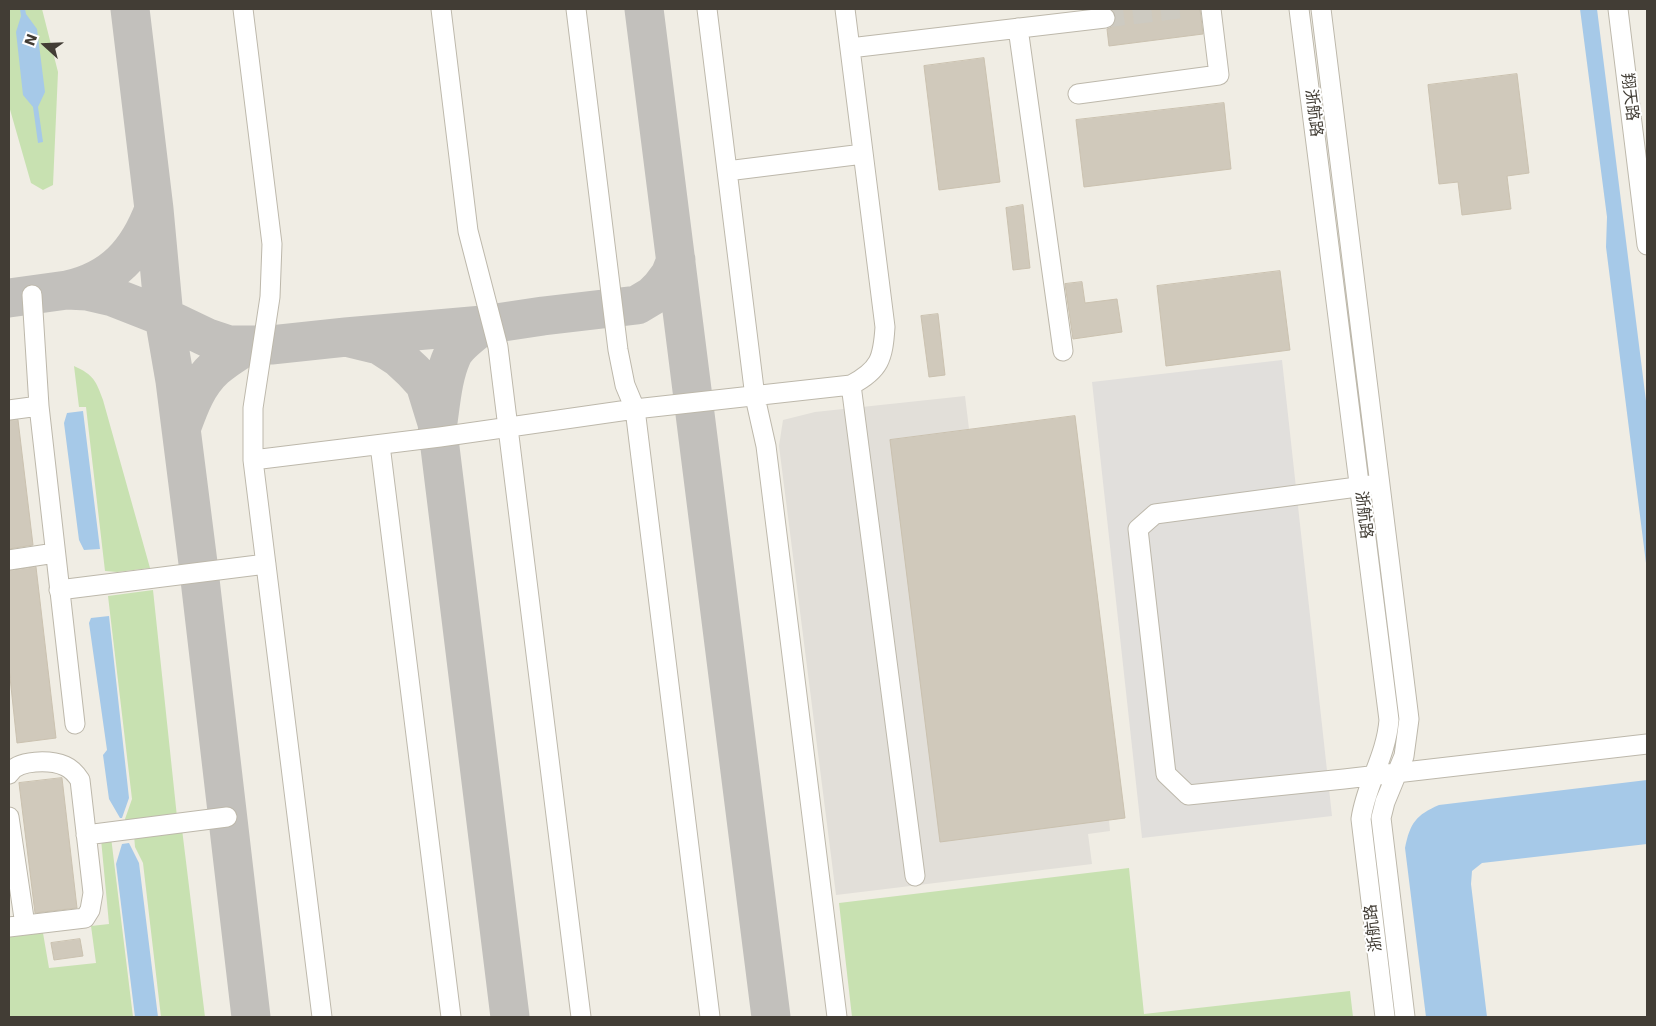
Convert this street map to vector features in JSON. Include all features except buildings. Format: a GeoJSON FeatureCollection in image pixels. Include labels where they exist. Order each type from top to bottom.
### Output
{"type":"FeatureCollection","features":[{"type":"Feature","properties":{"kind":"street"},"geometry":{"type":"LineString","coordinates":[[243,9],[272,244],[270,296],[253,408],[253,460],[322,1017]]}},
{"type":"Feature","properties":{"kind":"street"},"geometry":{"type":"LineString","coordinates":[[441,9],[468,231],[498,347],[581,1017]]}},
{"type":"Feature","properties":{"kind":"street"},"geometry":{"type":"LineString","coordinates":[[576,9],[618,350],[625,385],[635,409],[710,1017]]}},
{"type":"Feature","properties":{"kind":"street"},"geometry":{"type":"LineString","coordinates":[[707,9],[755,396],[766,446],[837,1017]]}},
{"type":"Feature","properties":{"kind":"street"},"geometry":{"type":"LineString","coordinates":[[253,460],[380,445],[635,409],[851,385],[866,378],[878,364],[884,346],[885,327],[845,9]]}},
{"type":"Feature","properties":{"kind":"street"},"geometry":{"type":"LineString","coordinates":[[1078,94],[1219,76],[1211,9]]}},
{"type":"Feature","properties":{"kind":"street","name":"浙航路"},"geometry":{"type":"LineString","coordinates":[[1300,9],[1389,720],[1388,736],[1363,804],[1361,820],[1385,1017]]}},
{"type":"Feature","properties":{"kind":"street","name":"浙航路"},"geometry":{"type":"LineString","coordinates":[[1321,9],[1409,719],[1404,756],[1385,802],[1381,818],[1405,1017]]}},
{"type":"Feature","properties":{"kind":"street","name":"翔天路"},"geometry":{"type":"LineString","coordinates":[[1618,9],[1647,245]]}},
{"type":"Feature","properties":{"kind":"street"},"geometry":{"type":"LineString","coordinates":[[850,48],[1105,18]]}},
{"type":"Feature","properties":{"kind":"street"},"geometry":{"type":"LineString","coordinates":[[1018,28],[1062,351]]}},
{"type":"Feature","properties":{"kind":"street"},"geometry":{"type":"LineString","coordinates":[[727,171],[863,154]]}},
{"type":"Feature","properties":{"kind":"street"},"geometry":{"type":"LineString","coordinates":[[32,295],[39,406],[74,724]]}},
{"type":"Feature","properties":{"kind":"street"},"geometry":{"type":"LineString","coordinates":[[851,385],[915,876]]}},
{"type":"Feature","properties":{"kind":"street"},"geometry":{"type":"LineString","coordinates":[[9,410],[39,406]]}},
{"type":"Feature","properties":{"kind":"street"},"geometry":{"type":"LineString","coordinates":[[380,445],[450,1017]]}},
{"type":"Feature","properties":{"kind":"street"},"geometry":{"type":"LineString","coordinates":[[1380,484],[1155,514],[1138,529],[1166,774],[1188,795],[1374,776],[1647,744]]}},
{"type":"Feature","properties":{"kind":"street"},"geometry":{"type":"LineString","coordinates":[[9,560],[55,553]]}},
{"type":"Feature","properties":{"kind":"street"},"geometry":{"type":"LineString","coordinates":[[59,590],[266,564]]}},
{"type":"Feature","properties":{"kind":"street"},"geometry":{"type":"LineString","coordinates":[[9,774],[26,763],[51,762],[66,766],[80,780],[93,893],[90,910],[85,918],[17,926],[9,817]]}},
{"type":"Feature","properties":{"kind":"street"},"geometry":{"type":"LineString","coordinates":[[86,835],[226,817]]}},
{"type":"Feature","properties":{"kind":"shaded area"},"geometry":{"type":"Polygon","coordinates":[[[1282,360],[1332,816],[1142,838],[1092,382],[1282,360]]]}},
{"type":"Feature","properties":{"kind":"shaded area"},"geometry":{"type":"Polygon","coordinates":[[[965,396],[969,429],[1075,416],[1125,818],[1109,820],[1110,831],[1088,834],[1092,864],[836,895],[779,446],[783,420],[815,412],[965,396]]]}},
{"type":"Feature","properties":{"kind":"green space"},"geometry":{"type":"Polygon","coordinates":[[[9,9],[42,9],[58,72],[53,185],[43,190],[31,183],[9,106],[9,9]]]}},
{"type":"Feature","properties":{"kind":"green space"},"geometry":{"type":"Polygon","coordinates":[[[74,366],[86,372],[93,379],[101,393],[150,568],[117,572],[105,571],[86,407],[79,407],[74,366]]]}},
{"type":"Feature","properties":{"kind":"green space"},"geometry":{"type":"Polygon","coordinates":[[[153,590],[177,817],[126,824],[125,819],[132,799],[108,596],[153,590]]]}},
{"type":"Feature","properties":{"kind":"green space"},"geometry":{"type":"Polygon","coordinates":[[[182,829],[205,1017],[161,1017],[143,863],[135,847],[134,835],[182,829]]]}},
{"type":"Feature","properties":{"kind":"green space"},"geometry":{"type":"Polygon","coordinates":[[[111,837],[133,1017],[9,1017],[9,937],[43,933],[49,968],[96,963],[91,926],[109,924],[101,839],[111,837]]]}},
{"type":"Feature","properties":{"kind":"green space"},"geometry":{"type":"Polygon","coordinates":[[[1129,868],[1144,1014],[1350,991],[1353,1017],[852,1017],[839,903],[1129,868]]]}},
{"type":"Feature","properties":{"kind":"water"},"geometry":{"type":"Polygon","coordinates":[[[20,9],[25,9],[26,14],[37,29],[45,92],[38,107],[43,142],[38,143],[33,107],[23,95],[16,32],[21,16],[20,9]]]}},
{"type":"Feature","properties":{"kind":"water"},"geometry":{"type":"Polygon","coordinates":[[[1580,9],[1597,9],[1647,409],[1647,571],[1606,247],[1607,217],[1580,9]]]}},
{"type":"Feature","properties":{"kind":"water"},"geometry":{"type":"Polygon","coordinates":[[[83,411],[100,549],[84,550],[79,540],[64,423],[67,413],[83,411]]]}},
{"type":"Feature","properties":{"kind":"water"},"geometry":{"type":"Polygon","coordinates":[[[109,616],[129,798],[122,818],[120,818],[109,799],[103,755],[107,750],[89,623],[91,618],[109,616]]]}},
{"type":"Feature","properties":{"kind":"water"},"geometry":{"type":"Polygon","coordinates":[[[1647,780],[1647,844],[1482,863],[1472,871],[1471,884],[1487,1017],[1426,1017],[1405,848],[1409,832],[1419,816],[1439,805],[1647,780]]]}},
{"type":"Feature","properties":{"kind":"water"},"geometry":{"type":"Polygon","coordinates":[[[129,843],[139,863],[158,1017],[135,1017],[116,864],[122,844],[129,843]]]}},
{"type":"Feature","properties":{"kind":"taxiway"},"geometry":{"type":"LineString","coordinates":[[130,9],[154,209],[164,317],[175,381],[199,571],[251,1017]]}},
{"type":"Feature","properties":{"kind":"taxiway"},"geometry":{"type":"LineString","coordinates":[[644,9],[771,1017]]}},
{"type":"Feature","properties":{"kind":"taxiway"},"geometry":{"type":"LineString","coordinates":[[67,290],[98,279],[122,262],[140,238],[154,209]]}},
{"type":"Feature","properties":{"kind":"taxiway"},"geometry":{"type":"LineString","coordinates":[[9,298],[67,290],[87,291],[113,297],[164,317],[208,338],[229,345],[271,345],[483,325],[637,305],[652,296],[661,287],[670,275],[676,260]]}},
{"type":"Feature","properties":{"kind":"taxiway"},"geometry":{"type":"LineString","coordinates":[[438,422],[444,380],[452,356],[461,343],[483,325]]}},
{"type":"Feature","properties":{"kind":"taxiway"},"geometry":{"type":"LineString","coordinates":[[346,337],[379,345],[399,358],[413,371],[425,384],[437,423],[510,1017]]}},
{"type":"Feature","properties":{"kind":"taxiway"},"geometry":{"type":"LineString","coordinates":[[181,429],[194,396],[203,381],[215,368],[248,345]]}},
{"type":"Feature","properties":{"kind":"tunnel"},"geometry":{"type":"LineString","coordinates":[[1105,18],[1181,9]]}}]}
